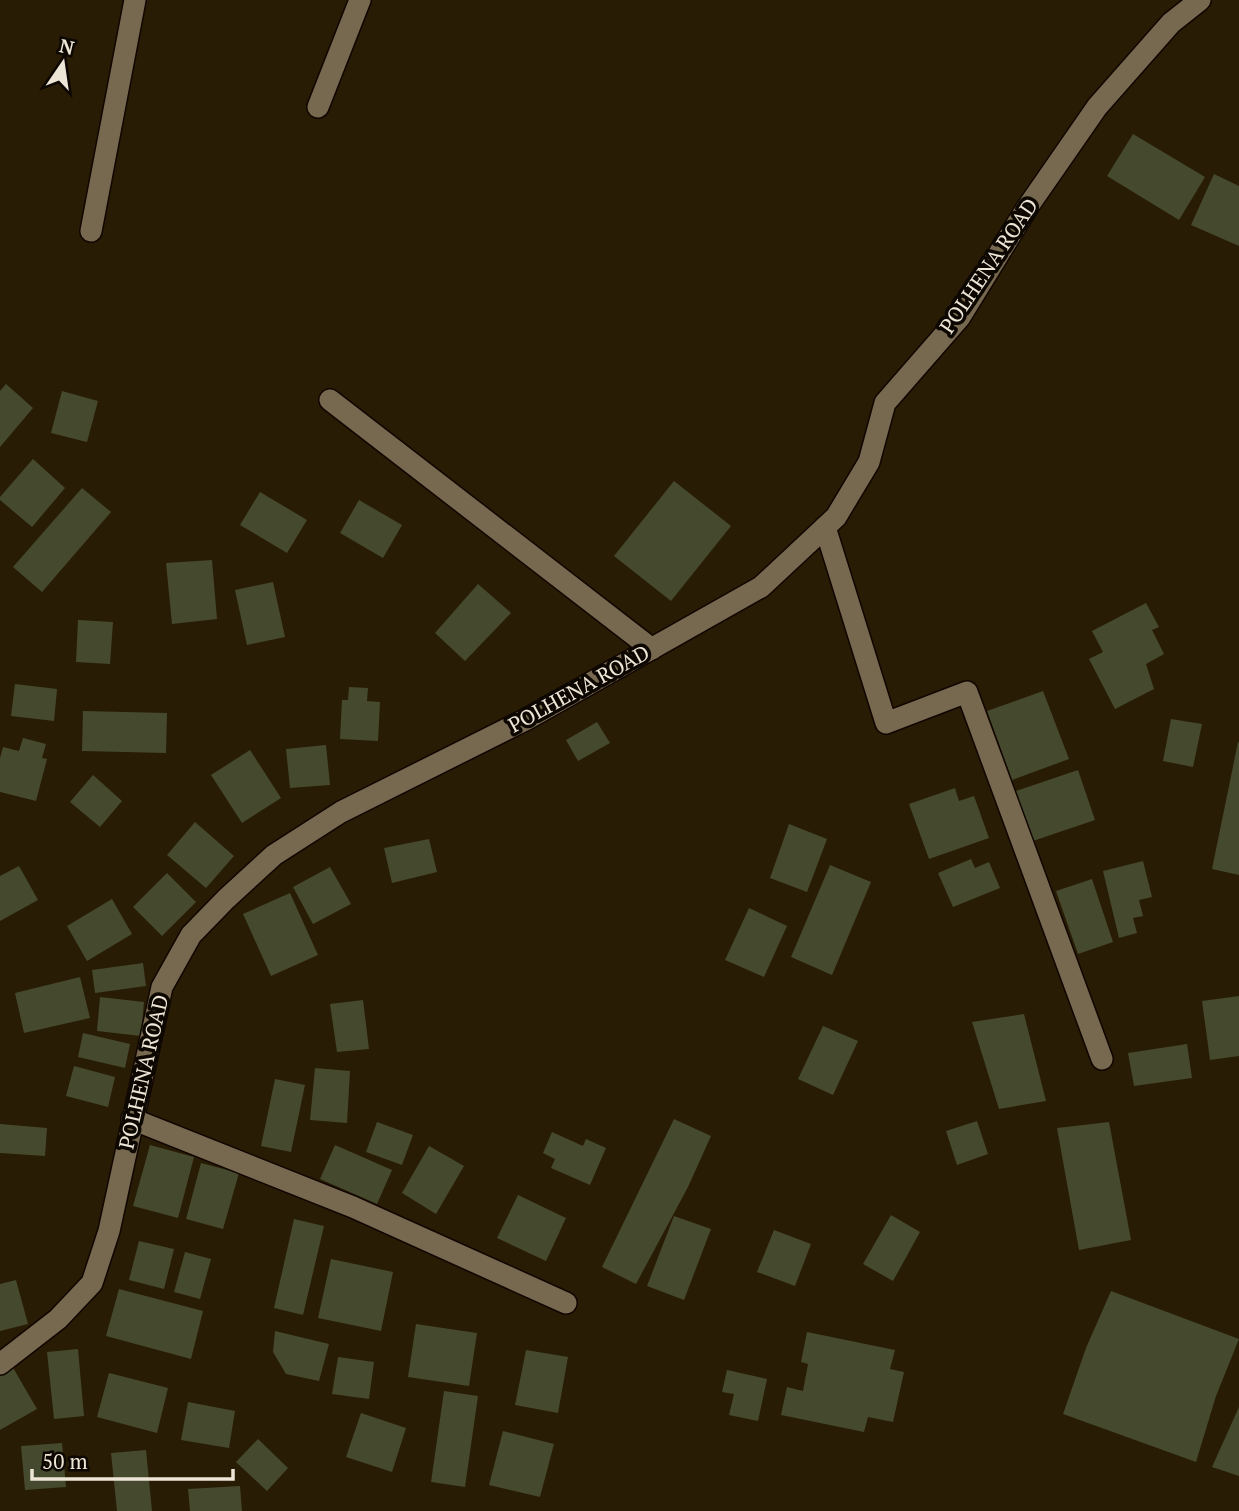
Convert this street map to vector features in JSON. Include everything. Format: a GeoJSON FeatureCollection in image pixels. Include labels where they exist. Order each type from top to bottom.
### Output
{"type":"FeatureCollection","features":[{"type":"Feature","properties":{"kind":"street"},"geometry":{"type":"LineString","coordinates":[[91,231],[135,0]]}},
{"type":"Feature","properties":{"kind":"street"},"geometry":{"type":"LineString","coordinates":[[318,107],[360,0]]}},
{"type":"Feature","properties":{"kind":"street","name":"POLHENA ROAD"},"geometry":{"type":"LineString","coordinates":[[0,1364],[58,1319],[92,1283],[109,1231],[162,987],[191,935],[274,855],[341,812],[527,719],[761,587],[836,517],[869,462],[885,403],[960,317],[1027,208],[1097,107],[1171,23],[1200,0]]}},
{"type":"Feature","properties":{"kind":"street"},"geometry":{"type":"LineString","coordinates":[[330,400],[652,649]]}},
{"type":"Feature","properties":{"kind":"street"},"geometry":{"type":"LineString","coordinates":[[825,527],[887,723],[967,692],[1102,1059]]}},
{"type":"Feature","properties":{"kind":"street"},"geometry":{"type":"LineString","coordinates":[[132,1119],[353,1207],[566,1303]]}},
{"type":"Feature","properties":{"kind":"building"},"geometry":{"type":"Polygon","coordinates":[[[1133,134],[1205,177],[1179,220],[1107,176],[1133,134]]]}},
{"type":"Feature","properties":{"kind":"building"},"geometry":{"type":"Polygon","coordinates":[[[1214,174],[1239,186],[1239,246],[1191,225],[1214,174]]]}},
{"type":"Feature","properties":{"kind":"building"},"geometry":{"type":"Polygon","coordinates":[[[6,384],[33,408],[0,447],[0,391],[6,384]]]}},
{"type":"Feature","properties":{"kind":"building"},"geometry":{"type":"Polygon","coordinates":[[[62,391],[98,401],[87,442],[51,433],[62,391]]]}},
{"type":"Feature","properties":{"kind":"building"},"geometry":{"type":"Polygon","coordinates":[[[33,459],[65,488],[32,527],[0,500],[0,497],[33,459]]]}},
{"type":"Feature","properties":{"kind":"building"},"geometry":{"type":"Polygon","coordinates":[[[674,481],[731,526],[671,601],[614,556],[674,481]]]}},
{"type":"Feature","properties":{"kind":"building"},"geometry":{"type":"Polygon","coordinates":[[[82,488],[111,512],[42,592],[13,567],[82,488]]]}},
{"type":"Feature","properties":{"kind":"building"},"geometry":{"type":"Polygon","coordinates":[[[260,492],[307,520],[287,553],[240,525],[260,492]]]}},
{"type":"Feature","properties":{"kind":"building"},"geometry":{"type":"Polygon","coordinates":[[[359,500],[402,525],[383,558],[340,533],[359,500]]]}},
{"type":"Feature","properties":{"kind":"building"},"geometry":{"type":"Polygon","coordinates":[[[212,560],[217,619],[172,624],[166,563],[212,560]]]}},
{"type":"Feature","properties":{"kind":"building"},"geometry":{"type":"Polygon","coordinates":[[[273,582],[285,637],[247,645],[235,590],[273,582]]]}},
{"type":"Feature","properties":{"kind":"building"},"geometry":{"type":"Polygon","coordinates":[[[478,584],[511,613],[465,661],[435,633],[478,584]]]}},
{"type":"Feature","properties":{"kind":"building"},"geometry":{"type":"Polygon","coordinates":[[[1146,603],[1159,627],[1152,630],[1164,654],[1146,664],[1154,689],[1115,709],[1089,659],[1103,652],[1092,631],[1146,603]]]}},
{"type":"Feature","properties":{"kind":"building"},"geometry":{"type":"Polygon","coordinates":[[[78,620],[113,622],[110,664],[76,662],[78,620]]]}},
{"type":"Feature","properties":{"kind":"building"},"geometry":{"type":"Polygon","coordinates":[[[15,684],[57,689],[54,721],[11,716],[15,684]]]}},
{"type":"Feature","properties":{"kind":"building"},"geometry":{"type":"Polygon","coordinates":[[[349,687],[368,688],[367,701],[380,702],[378,741],[340,739],[342,700],[348,700],[349,687]]]}},
{"type":"Feature","properties":{"kind":"building"},"geometry":{"type":"Polygon","coordinates":[[[1043,691],[1069,759],[1012,780],[987,711],[1043,691]]]}},
{"type":"Feature","properties":{"kind":"building"},"geometry":{"type":"Polygon","coordinates":[[[83,711],[167,713],[166,753],[82,751],[83,711]]]}},
{"type":"Feature","properties":{"kind":"building"},"geometry":{"type":"Polygon","coordinates":[[[1171,719],[1202,724],[1193,767],[1163,761],[1171,719]]]}},
{"type":"Feature","properties":{"kind":"building"},"geometry":{"type":"Polygon","coordinates":[[[597,722],[610,743],[578,761],[566,740],[597,722]]]}},
{"type":"Feature","properties":{"kind":"building"},"geometry":{"type":"Polygon","coordinates":[[[23,738],[46,744],[42,758],[47,759],[36,801],[0,792],[0,758],[3,747],[19,751],[23,738]]]}},
{"type":"Feature","properties":{"kind":"building"},"geometry":{"type":"Polygon","coordinates":[[[1239,742],[1239,875],[1212,869],[1239,742]]]}},
{"type":"Feature","properties":{"kind":"building"},"geometry":{"type":"Polygon","coordinates":[[[326,745],[330,785],[290,788],[286,749],[326,745]]]}},
{"type":"Feature","properties":{"kind":"building"},"geometry":{"type":"Polygon","coordinates":[[[250,750],[281,798],[242,823],[211,775],[250,750]]]}},
{"type":"Feature","properties":{"kind":"building"},"geometry":{"type":"Polygon","coordinates":[[[1078,770],[1095,820],[1033,841],[1016,791],[1078,770]]]}},
{"type":"Feature","properties":{"kind":"building"},"geometry":{"type":"Polygon","coordinates":[[[93,775],[122,801],[100,827],[70,802],[93,775]]]}},
{"type":"Feature","properties":{"kind":"building"},"geometry":{"type":"Polygon","coordinates":[[[955,788],[959,801],[974,796],[989,838],[929,859],[909,804],[955,788]]]}},
{"type":"Feature","properties":{"kind":"building"},"geometry":{"type":"Polygon","coordinates":[[[195,822],[234,856],[206,888],[167,855],[195,822]]]}},
{"type":"Feature","properties":{"kind":"building"},"geometry":{"type":"Polygon","coordinates":[[[789,824],[827,839],[807,892],[770,878],[789,824]]]}},
{"type":"Feature","properties":{"kind":"building"},"geometry":{"type":"Polygon","coordinates":[[[429,839],[437,872],[392,883],[384,848],[429,839]]]}},
{"type":"Feature","properties":{"kind":"building"},"geometry":{"type":"Polygon","coordinates":[[[971,859],[975,868],[989,862],[1000,888],[953,907],[938,873],[971,859]]]}},
{"type":"Feature","properties":{"kind":"building"},"geometry":{"type":"Polygon","coordinates":[[[1143,861],[1152,897],[1139,900],[1143,916],[1133,918],[1137,933],[1119,938],[1103,871],[1143,861]]]}},
{"type":"Feature","properties":{"kind":"building"},"geometry":{"type":"Polygon","coordinates":[[[830,865],[871,882],[832,975],[791,957],[830,865]]]}},
{"type":"Feature","properties":{"kind":"building"},"geometry":{"type":"Polygon","coordinates":[[[19,866],[38,900],[0,921],[0,876],[19,866]]]}},
{"type":"Feature","properties":{"kind":"building"},"geometry":{"type":"Polygon","coordinates":[[[330,867],[351,904],[313,924],[293,887],[330,867]]]}},
{"type":"Feature","properties":{"kind":"building"},"geometry":{"type":"Polygon","coordinates":[[[167,873],[196,902],[162,936],[133,907],[167,873]]]}},
{"type":"Feature","properties":{"kind":"building"},"geometry":{"type":"Polygon","coordinates":[[[1092,879],[1113,942],[1078,954],[1056,891],[1092,879]]]}},
{"type":"Feature","properties":{"kind":"building"},"geometry":{"type":"Polygon","coordinates":[[[290,893],[318,955],[271,976],[243,914],[290,893]]]}},
{"type":"Feature","properties":{"kind":"building"},"geometry":{"type":"Polygon","coordinates":[[[112,899],[132,934],[87,961],[67,926],[112,899]]]}},
{"type":"Feature","properties":{"kind":"building"},"geometry":{"type":"Polygon","coordinates":[[[749,908],[787,926],[764,977],[725,960],[749,908]]]}},
{"type":"Feature","properties":{"kind":"building"},"geometry":{"type":"Polygon","coordinates":[[[143,963],[146,986],[95,993],[92,970],[143,963]]]}},
{"type":"Feature","properties":{"kind":"building"},"geometry":{"type":"Polygon","coordinates":[[[80,977],[90,1018],[24,1033],[15,993],[80,977]]]}},
{"type":"Feature","properties":{"kind":"building"},"geometry":{"type":"Polygon","coordinates":[[[1239,996],[1239,1056],[1210,1060],[1202,1001],[1239,996]]]}},
{"type":"Feature","properties":{"kind":"building"},"geometry":{"type":"Polygon","coordinates":[[[100,997],[144,1002],[141,1036],[97,1031],[100,997]]]}},
{"type":"Feature","properties":{"kind":"building"},"geometry":{"type":"Polygon","coordinates":[[[363,1000],[369,1049],[337,1052],[330,1004],[363,1000]]]}},
{"type":"Feature","properties":{"kind":"building"},"geometry":{"type":"Polygon","coordinates":[[[1024,1014],[1046,1101],[999,1109],[972,1022],[1024,1014]]]}},
{"type":"Feature","properties":{"kind":"building"},"geometry":{"type":"Polygon","coordinates":[[[823,1026],[858,1041],[833,1095],[798,1079],[823,1026]]]}},
{"type":"Feature","properties":{"kind":"building"},"geometry":{"type":"Polygon","coordinates":[[[83,1033],[130,1044],[125,1068],[78,1057],[83,1033]]]}},
{"type":"Feature","properties":{"kind":"building"},"geometry":{"type":"Polygon","coordinates":[[[1187,1044],[1192,1078],[1134,1086],[1128,1053],[1187,1044]]]}},
{"type":"Feature","properties":{"kind":"building"},"geometry":{"type":"Polygon","coordinates":[[[74,1066],[115,1077],[108,1107],[66,1096],[74,1066]]]}},
{"type":"Feature","properties":{"kind":"building"},"geometry":{"type":"Polygon","coordinates":[[[315,1068],[350,1071],[347,1123],[310,1120],[315,1068]]]}},
{"type":"Feature","properties":{"kind":"building"},"geometry":{"type":"Polygon","coordinates":[[[275,1079],[305,1085],[291,1152],[261,1146],[275,1079]]]}},
{"type":"Feature","properties":{"kind":"building"},"geometry":{"type":"Polygon","coordinates":[[[674,1119],[711,1136],[688,1187],[636,1284],[602,1267],[674,1119]]]}},
{"type":"Feature","properties":{"kind":"building"},"geometry":{"type":"Polygon","coordinates":[[[977,1121],[988,1154],[957,1165],[946,1131],[977,1121]]]}},
{"type":"Feature","properties":{"kind":"building"},"geometry":{"type":"Polygon","coordinates":[[[377,1122],[413,1135],[402,1165],[366,1152],[377,1122]]]}},
{"type":"Feature","properties":{"kind":"building"},"geometry":{"type":"Polygon","coordinates":[[[1109,1122],[1131,1240],[1079,1250],[1057,1128],[1109,1122]]]}},
{"type":"Feature","properties":{"kind":"building"},"geometry":{"type":"Polygon","coordinates":[[[0,1124],[47,1128],[45,1156],[0,1153],[0,1124]]]}},
{"type":"Feature","properties":{"kind":"building"},"geometry":{"type":"Polygon","coordinates":[[[552,1132],[583,1146],[586,1139],[606,1148],[590,1185],[551,1168],[555,1159],[543,1153],[552,1132]]]}},
{"type":"Feature","properties":{"kind":"building"},"geometry":{"type":"Polygon","coordinates":[[[150,1145],[194,1157],[178,1218],[133,1206],[150,1145]]]}},
{"type":"Feature","properties":{"kind":"building"},"geometry":{"type":"Polygon","coordinates":[[[335,1145],[392,1170],[377,1204],[320,1179],[335,1145]]]}},
{"type":"Feature","properties":{"kind":"building"},"geometry":{"type":"Polygon","coordinates":[[[429,1146],[464,1166],[436,1214],[402,1193],[429,1146]]]}},
{"type":"Feature","properties":{"kind":"building"},"geometry":{"type":"Polygon","coordinates":[[[201,1163],[239,1173],[223,1229],[186,1219],[201,1163]]]}},
{"type":"Feature","properties":{"kind":"building"},"geometry":{"type":"Polygon","coordinates":[[[518,1195],[566,1218],[546,1261],[497,1238],[518,1195]]]}},
{"type":"Feature","properties":{"kind":"building"},"geometry":{"type":"Polygon","coordinates":[[[891,1215],[920,1232],[893,1281],[863,1264],[891,1215]]]}},
{"type":"Feature","properties":{"kind":"building"},"geometry":{"type":"Polygon","coordinates":[[[674,1216],[711,1229],[684,1300],[647,1286],[674,1216]]]}},
{"type":"Feature","properties":{"kind":"building"},"geometry":{"type":"Polygon","coordinates":[[[294,1219],[324,1226],[303,1315],[274,1308],[294,1219]]]}},
{"type":"Feature","properties":{"kind":"building"},"geometry":{"type":"Polygon","coordinates":[[[774,1230],[811,1244],[795,1286],[757,1272],[774,1230]]]}},
{"type":"Feature","properties":{"kind":"building"},"geometry":{"type":"Polygon","coordinates":[[[139,1241],[174,1249],[164,1289],[129,1280],[139,1241]]]}},
{"type":"Feature","properties":{"kind":"building"},"geometry":{"type":"Polygon","coordinates":[[[185,1252],[211,1259],[200,1299],[174,1292],[185,1252]]]}},
{"type":"Feature","properties":{"kind":"building"},"geometry":{"type":"Polygon","coordinates":[[[331,1259],[393,1272],[381,1331],[318,1318],[331,1259]]]}},
{"type":"Feature","properties":{"kind":"building"},"geometry":{"type":"Polygon","coordinates":[[[16,1280],[28,1324],[0,1331],[0,1284],[16,1280]]]}},
{"type":"Feature","properties":{"kind":"building"},"geometry":{"type":"Polygon","coordinates":[[[119,1289],[203,1311],[191,1359],[106,1336],[119,1289]]]}},
{"type":"Feature","properties":{"kind":"building"},"geometry":{"type":"Polygon","coordinates":[[[1111,1291],[1239,1339],[1216,1396],[1196,1462],[1063,1414],[1086,1348],[1111,1291]]]}},
{"type":"Feature","properties":{"kind":"building"},"geometry":{"type":"Polygon","coordinates":[[[416,1324],[477,1333],[469,1386],[408,1377],[416,1324]]]}},
{"type":"Feature","properties":{"kind":"building"},"geometry":{"type":"Polygon","coordinates":[[[275,1331],[329,1344],[319,1381],[286,1374],[273,1352],[275,1331]]]}},
{"type":"Feature","properties":{"kind":"building"},"geometry":{"type":"Polygon","coordinates":[[[807,1332],[895,1350],[890,1369],[904,1372],[893,1422],[868,1417],[864,1432],[781,1415],[787,1387],[803,1391],[808,1364],[801,1362],[807,1332]]]}},
{"type":"Feature","properties":{"kind":"building"},"geometry":{"type":"Polygon","coordinates":[[[78,1349],[84,1416],[54,1419],[47,1352],[78,1349]]]}},
{"type":"Feature","properties":{"kind":"building"},"geometry":{"type":"Polygon","coordinates":[[[526,1350],[568,1357],[558,1413],[515,1405],[526,1350]]]}},
{"type":"Feature","properties":{"kind":"building"},"geometry":{"type":"Polygon","coordinates":[[[338,1357],[374,1362],[369,1399],[332,1394],[338,1357]]]}},
{"type":"Feature","properties":{"kind":"building"},"geometry":{"type":"Polygon","coordinates":[[[12,1366],[37,1409],[0,1430],[0,1374],[12,1366]]]}},
{"type":"Feature","properties":{"kind":"building"},"geometry":{"type":"Polygon","coordinates":[[[727,1370],[767,1379],[758,1421],[729,1415],[734,1394],[722,1392],[727,1370]]]}},
{"type":"Feature","properties":{"kind":"building"},"geometry":{"type":"Polygon","coordinates":[[[109,1373],[168,1388],[157,1433],[97,1417],[109,1373]]]}},
{"type":"Feature","properties":{"kind":"building"},"geometry":{"type":"Polygon","coordinates":[[[444,1391],[478,1396],[465,1487],[431,1482],[444,1391]]]}},
{"type":"Feature","properties":{"kind":"building"},"geometry":{"type":"Polygon","coordinates":[[[188,1402],[235,1411],[229,1448],[181,1440],[188,1402]]]}},
{"type":"Feature","properties":{"kind":"building"},"geometry":{"type":"Polygon","coordinates":[[[1239,1407],[1239,1476],[1212,1467],[1239,1407]]]}},
{"type":"Feature","properties":{"kind":"building"},"geometry":{"type":"Polygon","coordinates":[[[361,1413],[406,1428],[392,1472],[346,1457],[361,1413]]]}},
{"type":"Feature","properties":{"kind":"building"},"geometry":{"type":"Polygon","coordinates":[[[503,1431],[554,1444],[540,1497],[489,1485],[503,1431]]]}},
{"type":"Feature","properties":{"kind":"building"},"geometry":{"type":"Polygon","coordinates":[[[258,1439],[288,1468],[267,1491],[236,1462],[258,1439]]]}},
{"type":"Feature","properties":{"kind":"building"},"geometry":{"type":"Polygon","coordinates":[[[62,1443],[66,1487],[25,1490],[21,1446],[62,1443]]]}},
{"type":"Feature","properties":{"kind":"building"},"geometry":{"type":"Polygon","coordinates":[[[146,1450],[152,1511],[117,1511],[111,1453],[146,1450]]]}},
{"type":"Feature","properties":{"kind":"building"},"geometry":{"type":"Polygon","coordinates":[[[240,1486],[242,1511],[190,1511],[188,1489],[240,1486]]]}}]}
